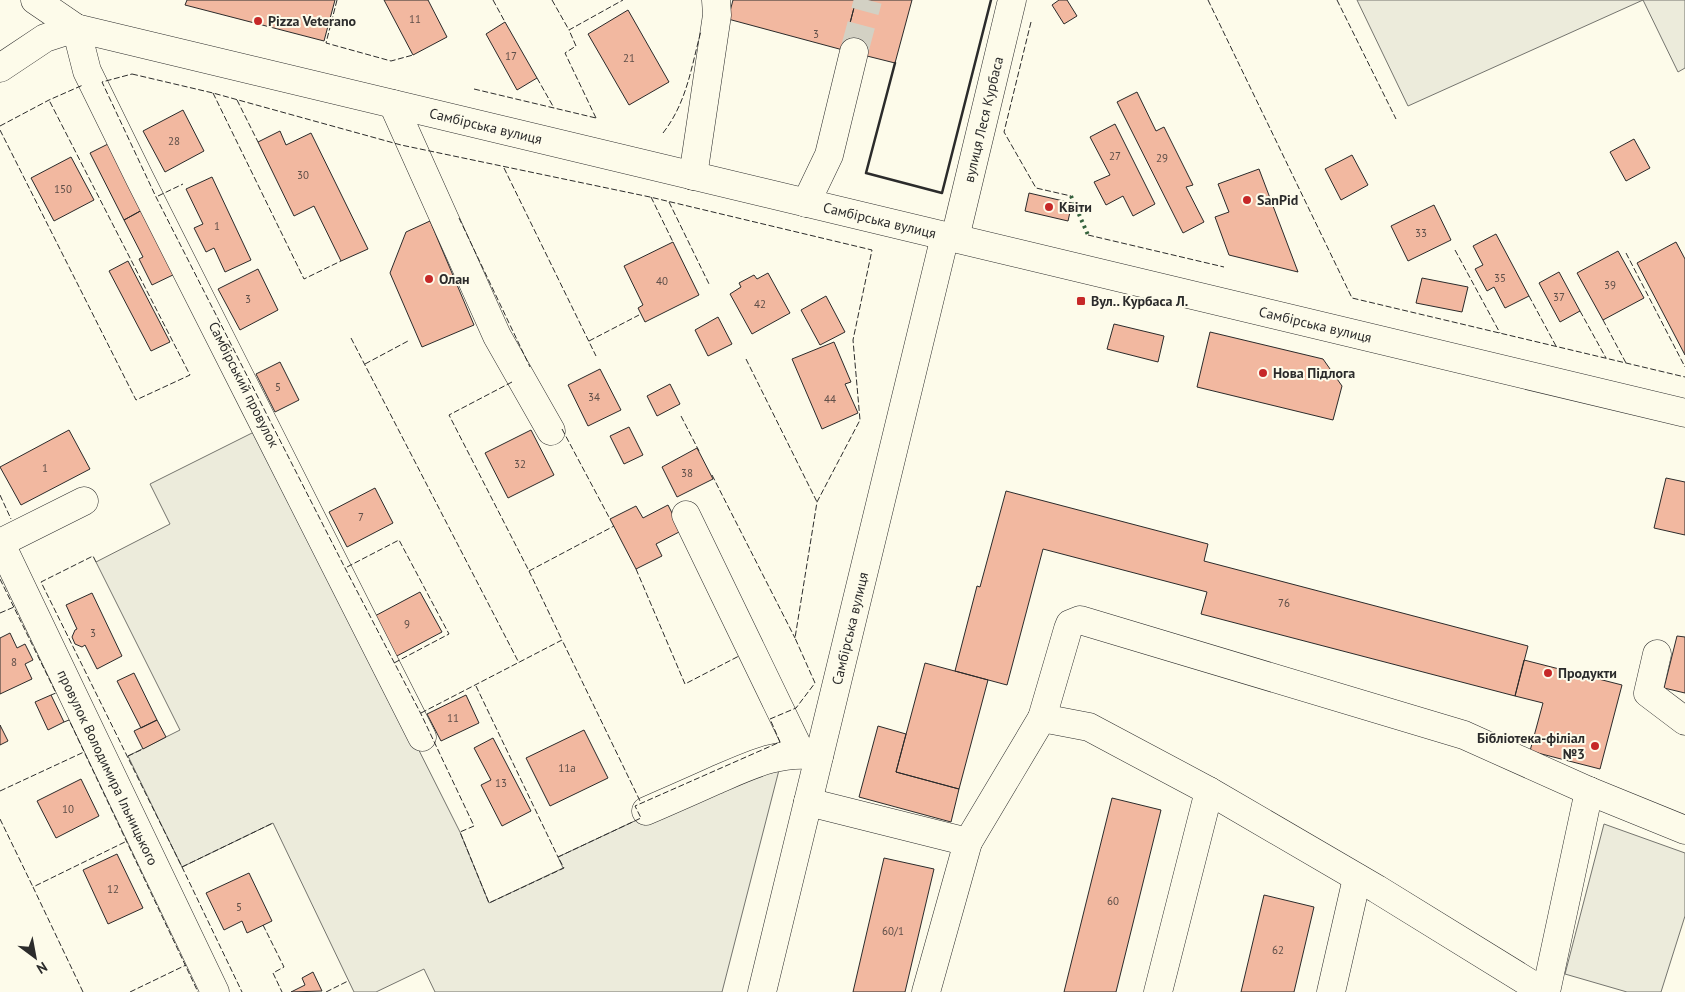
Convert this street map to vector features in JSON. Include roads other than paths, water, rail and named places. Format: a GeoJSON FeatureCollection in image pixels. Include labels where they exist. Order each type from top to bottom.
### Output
{"type":"FeatureCollection","features":[{"type":"Feature","properties":{"kind":"street","name":"Самбірська вулиця"},"geometry":{"type":"LineString","coordinates":[[35,0],[76,28],[1685,412]]}},
{"type":"Feature","properties":{"kind":"street"},"geometry":{"type":"LineString","coordinates":[[693,176],[716,15],[716,0]]}},
{"type":"Feature","properties":{"kind":"street","name":"вулиця Леся Курбаса"},"geometry":{"type":"LineString","coordinates":[[950,237],[1012,0]]}},
{"type":"Feature","properties":{"kind":"street"},"geometry":{"type":"LineString","coordinates":[[0,68],[45,38],[76,28]]}},
{"type":"Feature","properties":{"kind":"street","name":"Самбірський провулок"},"geometry":{"type":"LineString","coordinates":[[76,28],[87,70],[140,179],[422,737]]}},
{"type":"Feature","properties":{"kind":"street"},"geometry":{"type":"LineString","coordinates":[[806,202],[829,154],[854,52]]}},
{"type":"Feature","properties":{"kind":"street"},"geometry":{"type":"LineString","coordinates":[[393,104],[497,336],[551,431]]}},
{"type":"Feature","properties":{"kind":"street","name":"Самбірська вулиця"},"geometry":{"type":"LineString","coordinates":[[762,992],[808,802],[810,754],[950,237]]}},
{"type":"Feature","properties":{"kind":"street"},"geometry":{"type":"LineString","coordinates":[[0,543],[84,501]]}},
{"type":"Feature","properties":{"kind":"street"},"geometry":{"type":"LineString","coordinates":[[646,811],[756,763],[777,756],[810,754],[686,515]]}},
{"type":"Feature","properties":{"kind":"street","name":"провулок Володимира Ільницького"},"geometry":{"type":"LineString","coordinates":[[0,543],[215,992]]}},
{"type":"Feature","properties":{"kind":"street"},"geometry":{"type":"LineString","coordinates":[[926,992],[968,842],[1042,718],[1068,629],[1070,624],[1080,620],[1464,734],[1589,791],[1685,830]]}},
{"type":"Feature","properties":{"kind":"street"},"geometry":{"type":"LineString","coordinates":[[1657,654],[1648,694],[1685,722]]}},
{"type":"Feature","properties":{"kind":"street"},"geometry":{"type":"LineString","coordinates":[[1042,718],[1089,727],[1209,791],[1545,992],[1589,791]]}},
{"type":"Feature","properties":{"kind":"street"},"geometry":{"type":"LineString","coordinates":[[1158,992],[1209,791]]}},
{"type":"Feature","properties":{"kind":"street"},"geometry":{"type":"LineString","coordinates":[[808,802],[968,842]]}},
{"type":"Feature","properties":{"kind":"street"},"geometry":{"type":"LineString","coordinates":[[1331,992],[1357,878]]}},
{"type":"Feature","properties":{"kind":"tunnel"},"geometry":{"type":"LineString","coordinates":[[854,52],[868,0]]}},
{"type":"Feature","properties":{"kind":"place","name":"Pizza Veterano"},"geometry":{"type":"Point","coordinates":[258,21]}},
{"type":"Feature","properties":{"kind":"place","name":"SanPid"},"geometry":{"type":"Point","coordinates":[1247,200]}},
{"type":"Feature","properties":{"kind":"place","name":"Квіти"},"geometry":{"type":"Point","coordinates":[1049,207]}},
{"type":"Feature","properties":{"kind":"place","name":"Олан"},"geometry":{"type":"Point","coordinates":[429,279]}},
{"type":"Feature","properties":{"kind":"place","name":"Вул.. Курбаса Л."},"geometry":{"type":"Point","coordinates":[1081,301]}},
{"type":"Feature","properties":{"kind":"place","name":"Нова Підлога"},"geometry":{"type":"Point","coordinates":[1263,373]}},
{"type":"Feature","properties":{"kind":"place","name":"Продукти"},"geometry":{"type":"Point","coordinates":[1548,673]}},
{"type":"Feature","properties":{"kind":"place","name":"Бібліотека-філіал №3"},"geometry":{"type":"Point","coordinates":[1595,746]}}]}
